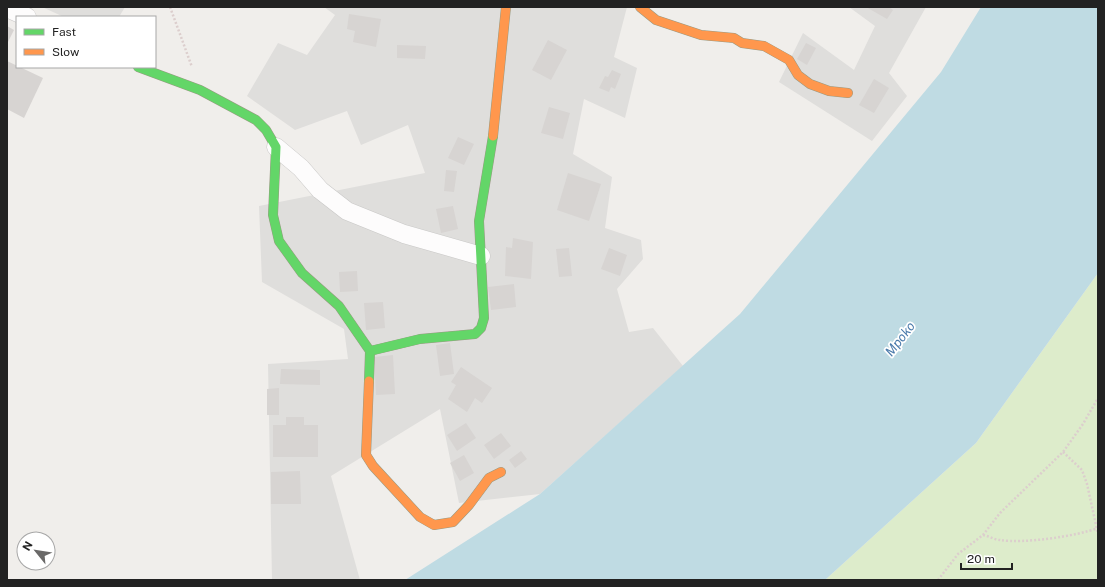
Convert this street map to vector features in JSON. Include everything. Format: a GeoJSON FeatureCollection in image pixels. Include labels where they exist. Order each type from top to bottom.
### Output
{"type":"FeatureCollection","features":[{"type":"Feature","properties":{"kind":"street"},"geometry":{"type":"LineString","coordinates":[[370,351],[420,339],[475,334],[481,328],[484,318],[479,220],[496,121],[506,7]]}},
{"type":"Feature","properties":{"kind":"street"},"geometry":{"type":"LineString","coordinates":[[640,7],[656,20],[701,35],[734,38],[742,43],[764,46],[789,60],[798,76],[810,84],[829,91],[848,94]]}},
{"type":"Feature","properties":{"kind":"street"},"geometry":{"type":"LineString","coordinates":[[7,8],[25,16]]}},
{"type":"Feature","properties":{"kind":"street"},"geometry":{"type":"LineString","coordinates":[[141,68],[200,90],[256,120],[266,130],[276,147],[301,168],[320,190],[347,211],[404,234],[481,256]]}},
{"type":"Feature","properties":{"kind":"street"},"geometry":{"type":"LineString","coordinates":[[276,147],[273,215],[279,240],[302,273],[340,306],[370,351],[366,456],[420,517],[434,525],[453,522],[469,505],[488,478],[502,472]]}},
{"type":"Feature","properties":{"kind":"path"},"geometry":{"type":"LineString","coordinates":[[170,7],[200,90]]}},
{"type":"Feature","properties":{"kind":"path"},"geometry":{"type":"LineString","coordinates":[[938,580],[958,554],[983,535],[1000,513],[1063,452],[1083,424],[1098,398]]}},
{"type":"Feature","properties":{"kind":"path"},"geometry":{"type":"LineString","coordinates":[[1063,452],[1082,470],[1087,484],[1098,534]]}},
{"type":"Feature","properties":{"kind":"path"},"geometry":{"type":"LineString","coordinates":[[983,535],[1000,540],[1025,540],[1078,534],[1097,528]]}},
{"type":"Feature","properties":{"kind":"shaded area"},"geometry":{"type":"Polygon","coordinates":[[[42,7],[125,7],[120,16],[62,16],[42,7]]]}},
{"type":"Feature","properties":{"kind":"shaded area"},"geometry":{"type":"Polygon","coordinates":[[[324,7],[627,7],[614,57],[637,68],[625,118],[584,99],[573,154],[612,177],[605,228],[641,240],[643,259],[617,289],[629,332],[653,328],[683,366],[540,494],[459,503],[440,409],[331,476],[360,580],[272,580],[268,364],[348,359],[344,329],[262,282],[259,206],[425,173],[408,125],[361,145],[347,111],[295,130],[247,96],[278,43],[307,55],[335,15],[324,7]]]}},
{"type":"Feature","properties":{"kind":"shaded area"},"geometry":{"type":"Polygon","coordinates":[[[849,7],[926,7],[889,73],[907,96],[872,141],[779,82],[803,33],[854,70],[875,26],[849,7]]]}},
{"type":"Feature","properties":{"kind":"green space"},"geometry":{"type":"Polygon","coordinates":[[[1098,273],[1098,580],[825,580],[976,443],[1098,273]]]}},
{"type":"Feature","properties":{"kind":"water","name":"Mpoko"},"geometry":{"type":"Polygon","coordinates":[[[981,7],[1098,7],[1098,273],[976,443],[825,580],[405,580],[540,494],[740,314],[941,72],[981,7]]]}},
{"type":"Feature","properties":{"kind":"building"},"geometry":{"type":"Polygon","coordinates":[[[866,7],[889,7],[893,10],[887,19],[866,7]]]}},
{"type":"Feature","properties":{"kind":"building"},"geometry":{"type":"Polygon","coordinates":[[[349,14],[381,19],[376,47],[353,42],[355,31],[347,29],[349,14]]]}},
{"type":"Feature","properties":{"kind":"building"},"geometry":{"type":"Polygon","coordinates":[[[7,26],[14,30],[7,44],[7,26]]]}},
{"type":"Feature","properties":{"kind":"building"},"geometry":{"type":"Polygon","coordinates":[[[548,40],[567,50],[551,80],[532,70],[548,40]]]}},
{"type":"Feature","properties":{"kind":"building"},"geometry":{"type":"Polygon","coordinates":[[[806,43],[816,48],[807,65],[797,59],[806,43]]]}},
{"type":"Feature","properties":{"kind":"building"},"geometry":{"type":"Polygon","coordinates":[[[397,45],[426,46],[425,59],[397,58],[397,45]]]}},
{"type":"Feature","properties":{"kind":"building"},"geometry":{"type":"Polygon","coordinates":[[[7,61],[16,65],[16,68],[22,68],[43,78],[24,118],[7,109],[7,61]]]}},
{"type":"Feature","properties":{"kind":"building"},"geometry":{"type":"Polygon","coordinates":[[[612,70],[621,74],[615,89],[611,87],[609,92],[599,88],[605,76],[608,77],[612,70]]]}},
{"type":"Feature","properties":{"kind":"building"},"geometry":{"type":"Polygon","coordinates":[[[874,79],[889,88],[874,113],[859,105],[874,79]]]}},
{"type":"Feature","properties":{"kind":"building"},"geometry":{"type":"Polygon","coordinates":[[[549,107],[570,113],[563,139],[541,133],[549,107]]]}},
{"type":"Feature","properties":{"kind":"building"},"geometry":{"type":"Polygon","coordinates":[[[458,137],[474,144],[464,165],[448,158],[458,137]]]}},
{"type":"Feature","properties":{"kind":"building"},"geometry":{"type":"Polygon","coordinates":[[[446,170],[457,171],[454,192],[444,191],[446,170]]]}},
{"type":"Feature","properties":{"kind":"building"},"geometry":{"type":"Polygon","coordinates":[[[568,173],[601,184],[589,221],[557,210],[568,173]]]}},
{"type":"Feature","properties":{"kind":"building"},"geometry":{"type":"Polygon","coordinates":[[[453,206],[458,229],[441,233],[436,209],[453,206]]]}},
{"type":"Feature","properties":{"kind":"building"},"geometry":{"type":"Polygon","coordinates":[[[513,238],[533,242],[531,279],[505,276],[506,247],[512,248],[513,238]]]}},
{"type":"Feature","properties":{"kind":"building"},"geometry":{"type":"Polygon","coordinates":[[[569,248],[572,276],[559,277],[556,249],[569,248]]]}},
{"type":"Feature","properties":{"kind":"building"},"geometry":{"type":"Polygon","coordinates":[[[609,248],[627,255],[620,276],[601,269],[609,248]]]}},
{"type":"Feature","properties":{"kind":"building"},"geometry":{"type":"Polygon","coordinates":[[[357,271],[358,291],[340,292],[339,272],[357,271]]]}},
{"type":"Feature","properties":{"kind":"building"},"geometry":{"type":"Polygon","coordinates":[[[514,284],[516,307],[491,310],[488,287],[514,284]]]}},
{"type":"Feature","properties":{"kind":"building"},"geometry":{"type":"Polygon","coordinates":[[[383,302],[385,328],[366,330],[364,303],[383,302]]]}},
{"type":"Feature","properties":{"kind":"building"},"geometry":{"type":"Polygon","coordinates":[[[450,343],[454,374],[440,376],[436,345],[450,343]]]}},
{"type":"Feature","properties":{"kind":"building"},"geometry":{"type":"Polygon","coordinates":[[[393,355],[395,394],[376,395],[374,357],[393,355]]]}},
{"type":"Feature","properties":{"kind":"building"},"geometry":{"type":"Polygon","coordinates":[[[461,367],[492,388],[482,403],[475,398],[467,412],[448,399],[456,385],[451,382],[461,367]]]}},
{"type":"Feature","properties":{"kind":"building"},"geometry":{"type":"Polygon","coordinates":[[[281,369],[320,370],[320,385],[280,384],[281,369]]]}},
{"type":"Feature","properties":{"kind":"building"},"geometry":{"type":"Polygon","coordinates":[[[279,388],[279,415],[267,415],[267,389],[279,388]]]}},
{"type":"Feature","properties":{"kind":"building"},"geometry":{"type":"Polygon","coordinates":[[[286,417],[304,417],[304,425],[318,425],[318,457],[273,457],[273,425],[286,425],[286,417]]]}},
{"type":"Feature","properties":{"kind":"building"},"geometry":{"type":"Polygon","coordinates":[[[466,423],[476,438],[457,451],[447,435],[466,423]]]}},
{"type":"Feature","properties":{"kind":"building"},"geometry":{"type":"Polygon","coordinates":[[[501,433],[511,446],[494,459],[484,445],[501,433]]]}},
{"type":"Feature","properties":{"kind":"building"},"geometry":{"type":"Polygon","coordinates":[[[521,451],[527,459],[515,468],[509,460],[521,451]]]}},
{"type":"Feature","properties":{"kind":"building"},"geometry":{"type":"Polygon","coordinates":[[[464,455],[474,473],[460,481],[450,463],[464,455]]]}},
{"type":"Feature","properties":{"kind":"building"},"geometry":{"type":"Polygon","coordinates":[[[300,471],[301,504],[271,504],[271,472],[300,471]]]}},
{"type":"Feature","properties":{"kind":"traffic: fast"},"geometry":{"type":"LineString","coordinates":[[141,68],[200,90],[256,120],[266,130],[276,147],[273,215],[279,241],[302,273],[339,306],[370,351],[369,381]]}},
{"type":"Feature","properties":{"kind":"traffic: fast"},"geometry":{"type":"LineString","coordinates":[[370,351],[420,339],[475,334],[481,328],[484,318],[479,221],[493,136]]}},
{"type":"Feature","properties":{"kind":"traffic: slow"},"geometry":{"type":"LineString","coordinates":[[493,136],[506,7]]}},
{"type":"Feature","properties":{"kind":"traffic: slow"},"geometry":{"type":"LineString","coordinates":[[640,7],[656,20],[701,35],[734,38],[742,43],[764,46],[789,60],[798,75],[810,84],[829,91],[848,93]]}},
{"type":"Feature","properties":{"kind":"traffic: slow"},"geometry":{"type":"LineString","coordinates":[[369,381],[366,455],[373,466],[420,517],[434,525],[453,522],[469,505],[489,478],[501,472]]}}]}
